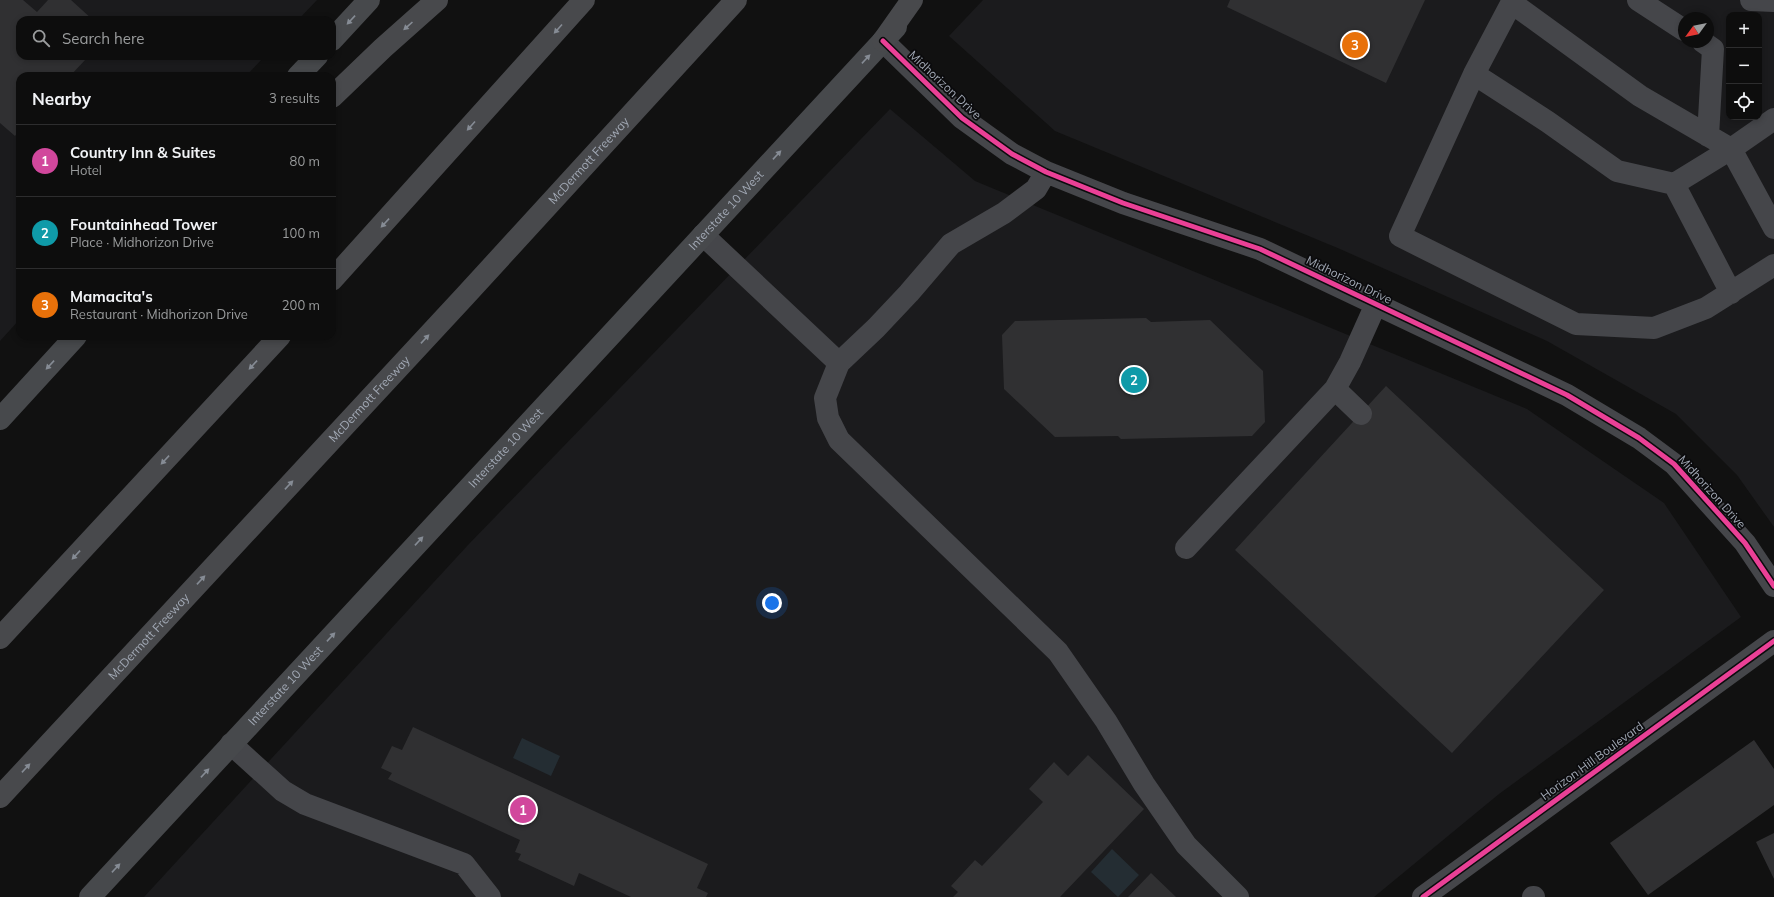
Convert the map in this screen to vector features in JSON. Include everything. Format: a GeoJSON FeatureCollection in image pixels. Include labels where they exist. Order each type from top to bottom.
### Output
{"type":"FeatureCollection","features":[{"type":"Feature","properties":{"kind":"highway"},"geometry":{"type":"LineString","coordinates":[[336,93],[383,48],[437,0]]}},
{"type":"Feature","properties":{"kind":"highway"},"geometry":{"type":"LineString","coordinates":[[336,276],[584,0]]}},
{"type":"Feature","properties":{"kind":"highway","name":"McDermott Freeway"},"geometry":{"type":"LineString","coordinates":[[0,796],[459,302],[736,0]]}},
{"type":"Feature","properties":{"kind":"highway"},"geometry":{"type":"LineString","coordinates":[[883,41],[912,0]]}},
{"type":"Feature","properties":{"kind":"highway"},"geometry":{"type":"LineString","coordinates":[[0,638],[276,340]]}},
{"type":"Feature","properties":{"kind":"main road"},"geometry":{"type":"LineString","coordinates":[[336,36],[369,0]]}},
{"type":"Feature","properties":{"kind":"main road","name":"Interstate 10 West"},"geometry":{"type":"LineString","coordinates":[[90,897],[922,0]]}},
{"type":"Feature","properties":{"kind":"main road"},"geometry":{"type":"LineString","coordinates":[[302,72],[313,60]]}},
{"type":"Feature","properties":{"kind":"main road"},"geometry":{"type":"LineString","coordinates":[[0,419],[72,340]]}},
{"type":"Feature","properties":{"kind":"street"},"geometry":{"type":"LineString","coordinates":[[1638,0],[1678,26]]}},
{"type":"Feature","properties":{"kind":"street"},"geometry":{"type":"LineString","coordinates":[[1751,0],[1774,1]]}},
{"type":"Feature","properties":{"kind":"street"},"geometry":{"type":"LineString","coordinates":[[1774,228],[1731,149],[1640,96],[1512,2],[1474,74],[1400,236],[1576,324],[1654,328],[1706,308],[1774,265]]}},
{"type":"Feature","properties":{"kind":"street","name":"Midhorizon Drive"},"geometry":{"type":"LineString","coordinates":[[883,41],[962,118],[1012,154],[1046,172],[1122,203],[1260,249],[1568,395],[1639,438],[1679,470],[1745,543],[1774,586]]}},
{"type":"Feature","properties":{"kind":"street"},"geometry":{"type":"LineString","coordinates":[[1708,136],[1713,49],[1711,48]]}},
{"type":"Feature","properties":{"kind":"street"},"geometry":{"type":"LineString","coordinates":[[1474,74],[1548,122],[1617,171],[1674,184],[1731,149],[1774,119]]}},
{"type":"Feature","properties":{"kind":"street"},"geometry":{"type":"LineString","coordinates":[[1046,172],[1032,193],[1004,213],[951,244],[909,293],[840,363],[825,398],[828,418],[839,440],[1058,652],[1106,721],[1144,784],[1186,846],[1238,897]]}},
{"type":"Feature","properties":{"kind":"street"},"geometry":{"type":"LineString","coordinates":[[1674,184],[1731,293]]}},
{"type":"Feature","properties":{"kind":"street"},"geometry":{"type":"LineString","coordinates":[[703,235],[840,363]]}},
{"type":"Feature","properties":{"kind":"street"},"geometry":{"type":"LineString","coordinates":[[1186,548],[1335,389],[1350,362],[1376,304]]}},
{"type":"Feature","properties":{"kind":"street"},"geometry":{"type":"LineString","coordinates":[[1335,389],[1361,414]]}},
{"type":"Feature","properties":{"kind":"street","name":"Horizon Hill Boulevard"},"geometry":{"type":"LineString","coordinates":[[1423,897],[1774,641]]}},
{"type":"Feature","properties":{"kind":"street"},"geometry":{"type":"LineString","coordinates":[[231,744],[284,791],[304,804],[464,864],[490,897]]}},
{"type":"Feature","properties":{"kind":"shaded area"},"geometry":{"type":"Polygon","coordinates":[[[0,0],[317,0],[302,16],[16,16],[16,60],[261,60],[250,72],[16,72],[16,323],[0,341],[0,0]]]}},
{"type":"Feature","properties":{"kind":"shaded area"},"geometry":{"type":"Polygon","coordinates":[[[983,0],[1774,0],[1774,527],[1737,475],[1676,414],[1547,341],[1340,249],[1055,131],[949,36],[983,0]]]}},
{"type":"Feature","properties":{"kind":"shaded area"},"geometry":{"type":"Polygon","coordinates":[[[890,109],[975,181],[1527,409],[1664,503],[1741,617],[1499,794],[1374,897],[144,897],[468,545],[890,109]]]}},
{"type":"Feature","properties":{"kind":"shaded area"},"geometry":{"type":"Polygon","coordinates":[[[522,738],[560,756],[551,776],[513,758],[522,738]]]}},
{"type":"Feature","properties":{"kind":"shaded area"},"geometry":{"type":"Polygon","coordinates":[[[1112,849],[1139,875],[1118,897],[1091,872],[1112,849]]]}},
{"type":"Feature","properties":{"kind":"building"},"geometry":{"type":"Polygon","coordinates":[[[0,0],[23,0],[37,12],[48,0],[71,0],[89,16],[16,16],[16,60],[85,60],[74,72],[16,72],[16,135],[15,136],[0,123],[0,0]]]}},
{"type":"Feature","properties":{"kind":"building"},"geometry":{"type":"Polygon","coordinates":[[[1230,0],[1425,0],[1386,83],[1227,7],[1230,0]]]}},
{"type":"Feature","properties":{"kind":"building"},"geometry":{"type":"Polygon","coordinates":[[[1146,318],[1151,322],[1210,320],[1263,371],[1265,422],[1252,436],[1121,439],[1118,436],[1055,437],[1004,389],[1002,335],[1015,321],[1146,318]]]}},
{"type":"Feature","properties":{"kind":"building"},"geometry":{"type":"Polygon","coordinates":[[[1386,386],[1604,590],[1452,753],[1235,550],[1386,386]]]}},
{"type":"Feature","properties":{"kind":"building"},"geometry":{"type":"Polygon","coordinates":[[[413,727],[708,864],[697,888],[708,893],[706,897],[631,897],[579,873],[574,886],[518,860],[521,854],[515,852],[520,840],[388,779],[392,773],[381,768],[392,746],[402,750],[413,727]]]}},
{"type":"Feature","properties":{"kind":"building"},"geometry":{"type":"Polygon","coordinates":[[[1754,740],[1774,769],[1774,805],[1648,895],[1610,843],[1754,740]]]}},
{"type":"Feature","properties":{"kind":"building"},"geometry":{"type":"Polygon","coordinates":[[[1088,755],[1144,809],[1060,897],[953,897],[958,892],[951,886],[975,860],[982,866],[1043,802],[1029,789],[1054,762],[1068,776],[1088,755]]]}},
{"type":"Feature","properties":{"kind":"building"},"geometry":{"type":"Polygon","coordinates":[[[1774,833],[1774,879],[1756,842],[1774,833]]]}},
{"type":"Feature","properties":{"kind":"building"},"geometry":{"type":"Polygon","coordinates":[[[1151,873],[1176,897],[1128,897],[1151,873]]]}},
{"type":"Feature","properties":{"kind":"cycle path"},"geometry":{"type":"LineString","coordinates":[[883,41],[962,118],[1012,154],[1046,172],[1123,203],[1260,249],[1567,395],[1639,438],[1674,464],[1745,543],[1774,586]]}},
{"type":"Feature","properties":{"kind":"cycle path"},"geometry":{"type":"LineString","coordinates":[[1423,897],[1774,641]]}},
{"type":"Feature","properties":{"kind":"place","name":"Mamacita's"},"geometry":{"type":"Point","coordinates":[1355,45]}},
{"type":"Feature","properties":{"kind":"place","name":"Fountainhead Tower"},"geometry":{"type":"Point","coordinates":[1134,380]}},
{"type":"Feature","properties":{"kind":"place","name":"Country Inn & Suites"},"geometry":{"type":"Point","coordinates":[523,810]}}]}
